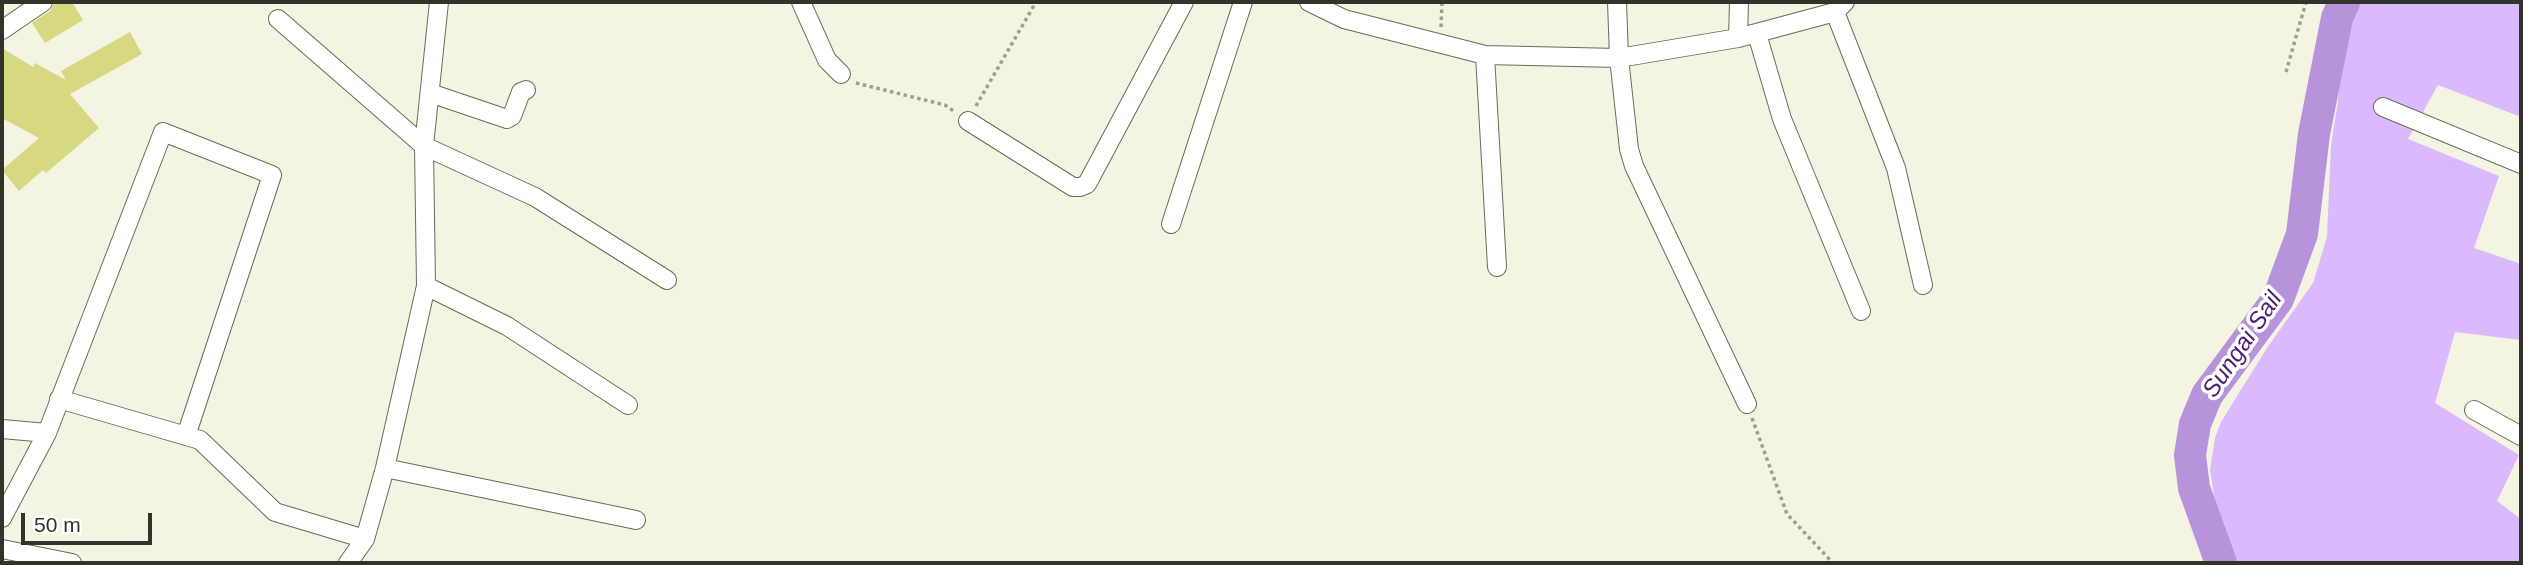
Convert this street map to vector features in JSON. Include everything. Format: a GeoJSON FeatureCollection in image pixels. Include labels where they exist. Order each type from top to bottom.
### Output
{"type":"FeatureCollection","features":[{"type":"Feature","properties":{"kind":"street"},"geometry":{"type":"LineString","coordinates":[[2,30],[43,2]]}},
{"type":"Feature","properties":{"kind":"street"},"geometry":{"type":"LineString","coordinates":[[348,563],[365,539],[385,468],[426,286],[424,146],[439,2]]}},
{"type":"Feature","properties":{"kind":"street"},"geometry":{"type":"LineString","coordinates":[[801,2],[827,60],[841,74]]}},
{"type":"Feature","properties":{"kind":"street"},"geometry":{"type":"LineString","coordinates":[[968,121],[1073,187],[1087,184],[1184,2]]}},
{"type":"Feature","properties":{"kind":"street"},"geometry":{"type":"LineString","coordinates":[[1171,224],[1243,2]]}},
{"type":"Feature","properties":{"kind":"street"},"geometry":{"type":"LineString","coordinates":[[1309,2],[1344,10],[1485,55],[1619,58],[1757,34],[1840,7],[1896,168],[1923,285]]}},
{"type":"Feature","properties":{"kind":"street"},"geometry":{"type":"LineString","coordinates":[[1617,2],[1619,58],[1629,149],[1634,166],[1747,404]]}},
{"type":"Feature","properties":{"kind":"street"},"geometry":{"type":"LineString","coordinates":[[1738,38],[1739,2]]}},
{"type":"Feature","properties":{"kind":"street"},"geometry":{"type":"LineString","coordinates":[[278,19],[424,146],[535,197],[667,280]]}},
{"type":"Feature","properties":{"kind":"street"},"geometry":{"type":"LineString","coordinates":[[1757,34],[1782,119],[1861,312]]}},
{"type":"Feature","properties":{"kind":"street"},"geometry":{"type":"LineString","coordinates":[[1485,55],[1497,267]]}},
{"type":"Feature","properties":{"kind":"street"},"geometry":{"type":"LineString","coordinates":[[430,93],[507,119],[512,116],[521,92],[526,89]]}},
{"type":"Feature","properties":{"kind":"street"},"geometry":{"type":"LineString","coordinates":[[2383,107],[2521,164]]}},
{"type":"Feature","properties":{"kind":"street"},"geometry":{"type":"LineString","coordinates":[[2,518],[47,433],[163,132],[272,174],[186,436]]}},
{"type":"Feature","properties":{"kind":"street"},"geometry":{"type":"LineString","coordinates":[[426,286],[508,326],[628,405]]}},
{"type":"Feature","properties":{"kind":"street"},"geometry":{"type":"LineString","coordinates":[[59,400],[200,440],[275,512],[365,539]]}},
{"type":"Feature","properties":{"kind":"street"},"geometry":{"type":"LineString","coordinates":[[2474,410],[2521,436]]}},
{"type":"Feature","properties":{"kind":"street"},"geometry":{"type":"LineString","coordinates":[[2,429],[47,433]]}},
{"type":"Feature","properties":{"kind":"street"},"geometry":{"type":"LineString","coordinates":[[385,468],[636,520]]}},
{"type":"Feature","properties":{"kind":"street"},"geometry":{"type":"LineString","coordinates":[[2,549],[72,563]]}},
{"type":"Feature","properties":{"kind":"path"},"geometry":{"type":"LineString","coordinates":[[841,74],[862,86],[945,106],[968,121],[1036,2]]}},
{"type":"Feature","properties":{"kind":"path"},"geometry":{"type":"LineString","coordinates":[[1441,43],[1442,2]]}},
{"type":"Feature","properties":{"kind":"path"},"geometry":{"type":"LineString","coordinates":[[2286,72],[2306,2]]}},
{"type":"Feature","properties":{"kind":"path"},"geometry":{"type":"LineString","coordinates":[[1747,404],[1787,514],[1833,563]]}},
{"type":"Feature","properties":{"kind":"shaded area"},"geometry":{"type":"Polygon","coordinates":[[[2356,2],[2521,2],[2521,117],[2438,85],[2408,139],[2499,176],[2474,248],[2521,264],[2521,340],[2455,332],[2435,403],[2519,455],[2497,501],[2521,519],[2521,563],[2237,563],[2217,515],[2210,470],[2215,438],[2221,422],[2267,348],[2313,283],[2327,237],[2331,145],[2338,101],[2341,53],[2356,2]]]}},
{"type":"Feature","properties":{"kind":"building"},"geometry":{"type":"Polygon","coordinates":[[[54,2],[72,2],[83,20],[45,43],[32,23],[50,11],[54,2]]]}},
{"type":"Feature","properties":{"kind":"building"},"geometry":{"type":"Polygon","coordinates":[[[130,32],[142,54],[70,94],[99,128],[46,173],[43,170],[19,191],[2,170],[39,138],[2,118],[2,48],[33,67],[35,63],[66,80],[61,71],[130,32]]]}},
{"type":"Feature","properties":{"kind":"waterway","name":"Sungai Sail"},"geometry":{"type":"LineString","coordinates":[[2221,563],[2194,488],[2190,455],[2195,424],[2207,395],[2278,299],[2302,234],[2314,134],[2337,18],[2344,2]]}}]}
